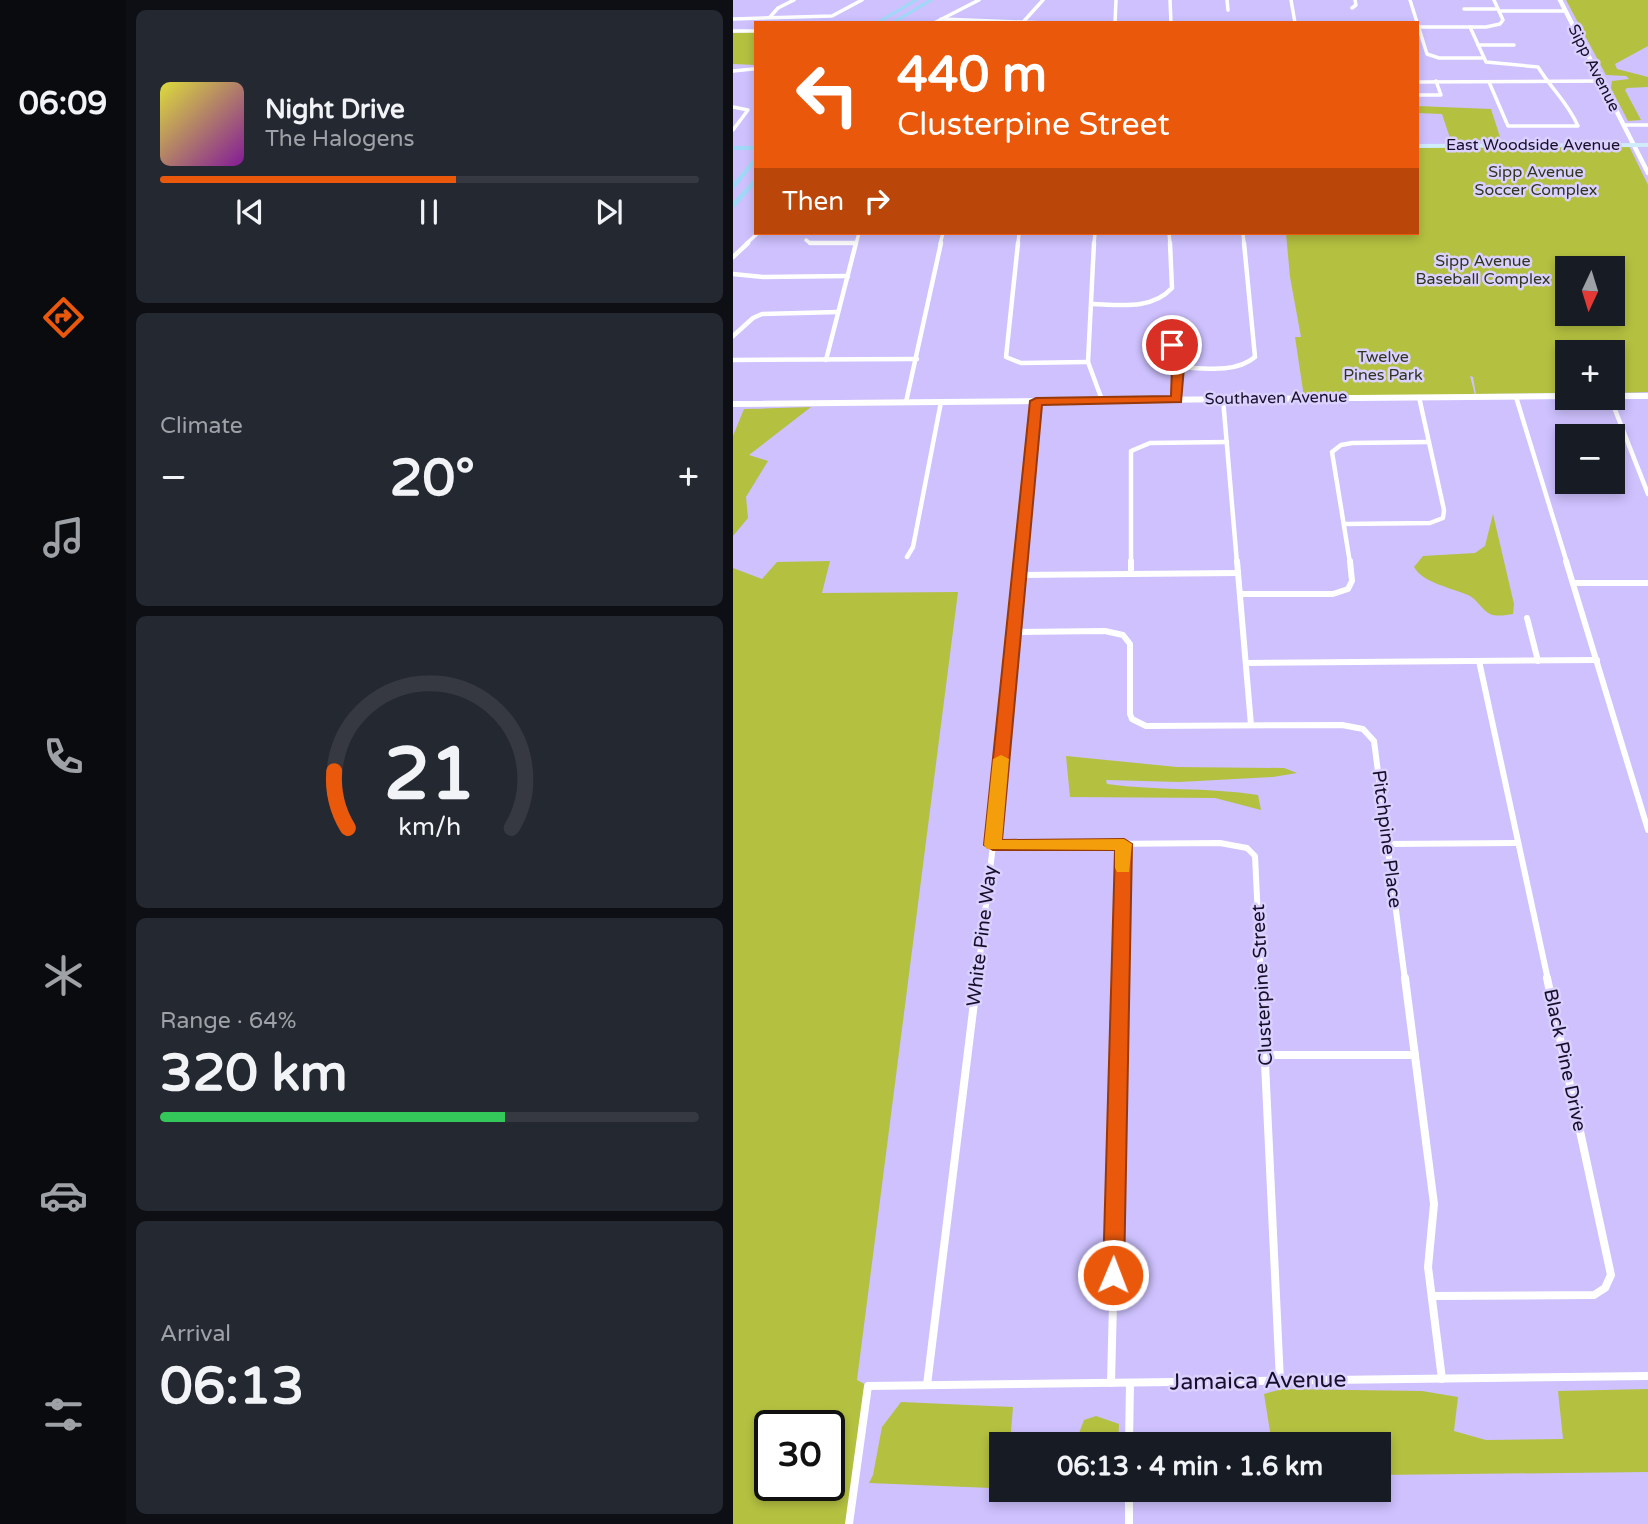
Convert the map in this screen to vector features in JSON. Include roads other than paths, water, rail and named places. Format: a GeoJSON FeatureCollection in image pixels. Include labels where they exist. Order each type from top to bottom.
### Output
{"type":"FeatureCollection","features":[{"type":"Feature","properties":{"kind":"main road"},"geometry":{"type":"LineString","coordinates":[[878,21],[917,0]]}},
{"type":"Feature","properties":{"kind":"main road"},"geometry":{"type":"LineString","coordinates":[[896,21],[932,0]]}},
{"type":"Feature","properties":{"kind":"main road","name":"East Woodside Avenue"},"geometry":{"type":"LineString","coordinates":[[1419,146],[1648,145]]}},
{"type":"Feature","properties":{"kind":"main road"},"geometry":{"type":"LineString","coordinates":[[733,150],[754,150]]}},
{"type":"Feature","properties":{"kind":"main road"},"geometry":{"type":"LineString","coordinates":[[733,187],[754,161]]}},
{"type":"Feature","properties":{"kind":"main road"},"geometry":{"type":"LineString","coordinates":[[733,206],[754,181]]}},
{"type":"Feature","properties":{"kind":"street"},"geometry":{"type":"LineString","coordinates":[[770,17],[778,8],[794,0]]}},
{"type":"Feature","properties":{"kind":"street"},"geometry":{"type":"LineString","coordinates":[[733,19],[832,16],[862,0]]}},
{"type":"Feature","properties":{"kind":"street"},"geometry":{"type":"LineString","coordinates":[[938,21],[979,0]]}},
{"type":"Feature","properties":{"kind":"street"},"geometry":{"type":"LineString","coordinates":[[941,19],[1024,21],[1043,0]]}},
{"type":"Feature","properties":{"kind":"street"},"geometry":{"type":"LineString","coordinates":[[1115,21],[1116,0]]}},
{"type":"Feature","properties":{"kind":"street"},"geometry":{"type":"LineString","coordinates":[[1170,0],[1171,21]]}},
{"type":"Feature","properties":{"kind":"street"},"geometry":{"type":"LineString","coordinates":[[1227,0],[1228,10]]}},
{"type":"Feature","properties":{"kind":"street"},"geometry":{"type":"LineString","coordinates":[[1291,0],[1295,21]]}},
{"type":"Feature","properties":{"kind":"street"},"geometry":{"type":"LineString","coordinates":[[1352,8],[1356,5],[1355,0]]}},
{"type":"Feature","properties":{"kind":"street"},"geometry":{"type":"LineString","coordinates":[[1410,0],[1416,21]]}},
{"type":"Feature","properties":{"kind":"street"},"geometry":{"type":"LineString","coordinates":[[1419,27],[1500,24],[1503,20],[1494,0]]}},
{"type":"Feature","properties":{"kind":"street","name":"Sipp Avenue"},"geometry":{"type":"LineString","coordinates":[[1560,0],[1648,173]]}},
{"type":"Feature","properties":{"kind":"street"},"geometry":{"type":"LineString","coordinates":[[1464,9],[1565,11]]}},
{"type":"Feature","properties":{"kind":"street"},"geometry":{"type":"LineString","coordinates":[[1470,27],[1482,58]]}},
{"type":"Feature","properties":{"kind":"street"},"geometry":{"type":"LineString","coordinates":[[1419,30],[1430,56],[1482,58],[1495,64],[1538,67],[1546,81],[1569,105],[1577,120],[1577,127],[1508,126],[1489,82]]}},
{"type":"Feature","properties":{"kind":"street"},"geometry":{"type":"LineString","coordinates":[[733,31],[754,31]]}},
{"type":"Feature","properties":{"kind":"street"},"geometry":{"type":"LineString","coordinates":[[1478,46],[1514,45]]}},
{"type":"Feature","properties":{"kind":"street"},"geometry":{"type":"LineString","coordinates":[[733,71],[753,69]]}},
{"type":"Feature","properties":{"kind":"street"},"geometry":{"type":"LineString","coordinates":[[1419,95],[1441,95],[1436,81]]}},
{"type":"Feature","properties":{"kind":"street"},"geometry":{"type":"LineString","coordinates":[[1419,82],[1601,81]]}},
{"type":"Feature","properties":{"kind":"street"},"geometry":{"type":"LineString","coordinates":[[733,107],[745,108],[747,113],[733,130]]}},
{"type":"Feature","properties":{"kind":"street"},"geometry":{"type":"LineString","coordinates":[[1623,125],[1648,125]]}},
{"type":"Feature","properties":{"kind":"street"},"geometry":{"type":"LineString","coordinates":[[733,257],[756,235]]}},
{"type":"Feature","properties":{"kind":"street"},"geometry":{"type":"LineString","coordinates":[[826,360],[858,235]]}},
{"type":"Feature","properties":{"kind":"street"},"geometry":{"type":"LineString","coordinates":[[906,402],[943,235]]}},
{"type":"Feature","properties":{"kind":"street"},"geometry":{"type":"LineString","coordinates":[[1019,235],[1006,357],[1021,363],[1088,362]]}},
{"type":"Feature","properties":{"kind":"street"},"geometry":{"type":"LineString","coordinates":[[1095,235],[1088,362],[1092,377],[1101,390],[1102,400]]}},
{"type":"Feature","properties":{"kind":"street"},"geometry":{"type":"LineString","coordinates":[[1093,304],[1137,304],[1162,299],[1172,288],[1169,235]]}},
{"type":"Feature","properties":{"kind":"street"},"geometry":{"type":"LineString","coordinates":[[1178,367],[1239,367],[1255,357],[1243,235]]}},
{"type":"Feature","properties":{"kind":"street"},"geometry":{"type":"LineString","coordinates":[[806,240],[810,243],[856,243]]}},
{"type":"Feature","properties":{"kind":"street"},"geometry":{"type":"LineString","coordinates":[[733,274],[763,277],[848,276]]}},
{"type":"Feature","properties":{"kind":"street"},"geometry":{"type":"LineString","coordinates":[[733,336],[753,318],[762,314],[838,312]]}},
{"type":"Feature","properties":{"kind":"street"},"geometry":{"type":"LineString","coordinates":[[1172,345],[1178,367],[1176,399]]}},
{"type":"Feature","properties":{"kind":"street"},"geometry":{"type":"LineString","coordinates":[[733,360],[917,359]]}},
{"type":"Feature","properties":{"kind":"street","name":"Southaven Avenue"},"geometry":{"type":"LineString","coordinates":[[733,404],[1555,396]]}},
{"type":"Feature","properties":{"kind":"street"},"geometry":{"type":"LineString","coordinates":[[1625,397],[1648,396]]}},
{"type":"Feature","properties":{"kind":"street"},"geometry":{"type":"LineString","coordinates":[[1344,524],[1430,523],[1443,518],[1444,510],[1419,397]]}},
{"type":"Feature","properties":{"kind":"street"},"geometry":{"type":"LineString","coordinates":[[1516,397],[1648,830]]}},
{"type":"Feature","properties":{"kind":"street"},"geometry":{"type":"LineString","coordinates":[[1223,399],[1251,725]]}},
{"type":"Feature","properties":{"kind":"street","name":"White Pine Way"},"geometry":{"type":"LineString","coordinates":[[927,1385],[993,845],[1036,401]]}},
{"type":"Feature","properties":{"kind":"street"},"geometry":{"type":"LineString","coordinates":[[907,557],[913,547],[941,402]]}},
{"type":"Feature","properties":{"kind":"street"},"geometry":{"type":"LineString","coordinates":[[1617,410],[1648,494]]}},
{"type":"Feature","properties":{"kind":"street"},"geometry":{"type":"LineString","coordinates":[[1131,574],[1131,451],[1150,443],[1227,442]]}},
{"type":"Feature","properties":{"kind":"street"},"geometry":{"type":"LineString","coordinates":[[1240,594],[1333,594],[1348,589],[1352,581],[1332,452],[1352,443],[1429,442]]}},
{"type":"Feature","properties":{"kind":"street"},"geometry":{"type":"LineString","coordinates":[[1019,575],[1238,573]]}},
{"type":"Feature","properties":{"kind":"street"},"geometry":{"type":"LineString","coordinates":[[1572,583],[1648,583]]}},
{"type":"Feature","properties":{"kind":"street"},"geometry":{"type":"LineString","coordinates":[[1527,618],[1538,661]]}},
{"type":"Feature","properties":{"kind":"street","name":"Pitchpine Place"},"geometry":{"type":"LineString","coordinates":[[1014,632],[1105,631],[1123,635],[1130,644],[1130,714],[1139,723],[1157,727],[1354,726],[1370,735],[1374,741],[1434,1204],[1428,1267],[1442,1379]]}},
{"type":"Feature","properties":{"kind":"street"},"geometry":{"type":"LineString","coordinates":[[1246,663],[1597,660]]}},
{"type":"Feature","properties":{"kind":"street","name":"Black Pine Drive"},"geometry":{"type":"LineString","coordinates":[[1433,1296],[1594,1295],[1605,1288],[1611,1275],[1479,661]]}},
{"type":"Feature","properties":{"kind":"street","name":"Clusterpine Street"},"geometry":{"type":"LineString","coordinates":[[993,845],[1220,843],[1247,848],[1255,856],[1280,1381]]}},
{"type":"Feature","properties":{"kind":"street"},"geometry":{"type":"LineString","coordinates":[[1388,844],[1517,843]]}},
{"type":"Feature","properties":{"kind":"street"},"geometry":{"type":"LineString","coordinates":[[1110,1383],[1124,844]]}},
{"type":"Feature","properties":{"kind":"street"},"geometry":{"type":"LineString","coordinates":[[1265,1055],[1415,1055]]}},
{"type":"Feature","properties":{"kind":"street","name":"Jamaica Avenue"},"geometry":{"type":"LineString","coordinates":[[849,1524],[868,1386],[1648,1376]]}},
{"type":"Feature","properties":{"kind":"street"},"geometry":{"type":"LineString","coordinates":[[1129,1432],[1130,1383]]}},
{"type":"Feature","properties":{"kind":"street"},"geometry":{"type":"LineString","coordinates":[[1129,1502],[1129,1524]]}},
{"type":"Feature","properties":{"kind":"park label","name":"Sipp Avenue Soccer Complex"},"geometry":{"type":"Point","coordinates":[1536,181]}},
{"type":"Feature","properties":{"kind":"park label","name":"Sipp Avenue Baseball Complex"},"geometry":{"type":"Point","coordinates":[1483,270]}},
{"type":"Feature","properties":{"kind":"park label","name":"Twelve Pines Park"},"geometry":{"type":"Point","coordinates":[1383,366]}}]}
